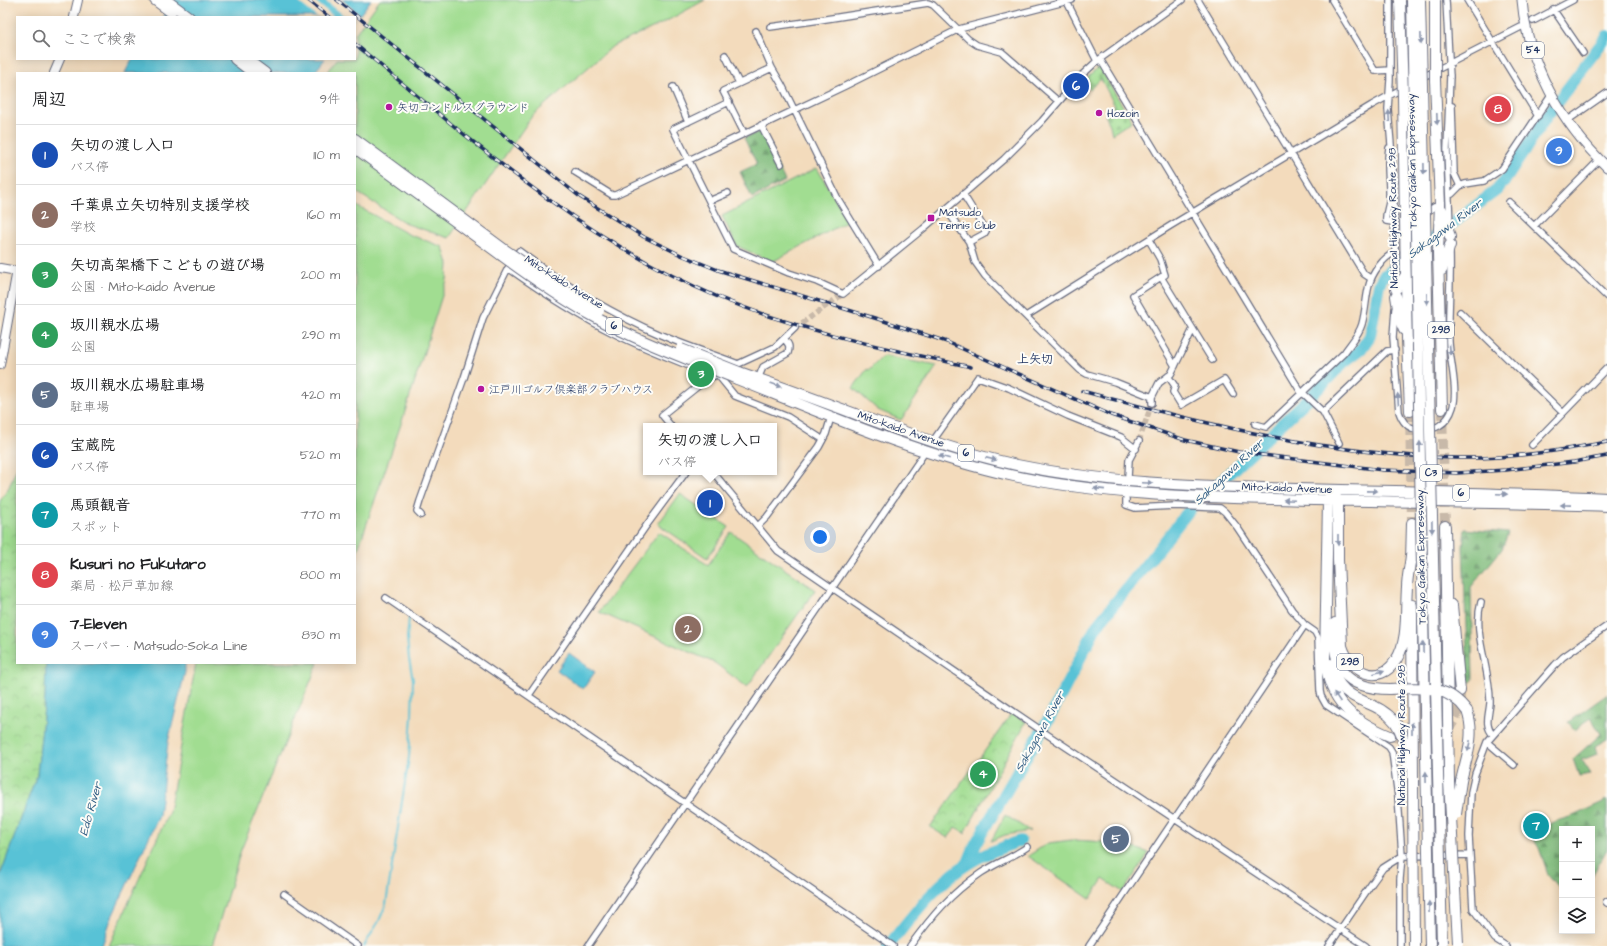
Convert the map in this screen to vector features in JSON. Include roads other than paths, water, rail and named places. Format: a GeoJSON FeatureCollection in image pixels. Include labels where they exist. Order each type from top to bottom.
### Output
{"type":"FeatureCollection","features":[{"type":"Feature","properties":{"kind":"highway"},"geometry":{"type":"LineString","coordinates":[[154,0],[177,16]]}},
{"type":"Feature","properties":{"kind":"highway"},"geometry":{"type":"LineString","coordinates":[[166,0],[188,16]]}},
{"type":"Feature","properties":{"kind":"highway","name":"National Highway Route 298"},"geometry":{"type":"LineString","coordinates":[[1400,0],[1407,338],[1410,410]]}},
{"type":"Feature","properties":{"kind":"highway","name":"Tokyo Gaikan Expressway"},"geometry":{"type":"LineString","coordinates":[[1412,0],[1430,946]]}},
{"type":"Feature","properties":{"kind":"highway","name":"Tokyo Gaikan Expressway"},"geometry":{"type":"LineString","coordinates":[[1420,0],[1442,946]]}},
{"type":"Feature","properties":{"kind":"highway"},"geometry":{"type":"LineString","coordinates":[[1435,0],[1437,206],[1444,216],[1450,241],[1440,277]]}},
{"type":"Feature","properties":{"kind":"highway"},"geometry":{"type":"LineString","coordinates":[[236,60],[253,72]]}},
{"type":"Feature","properties":{"kind":"highway"},"geometry":{"type":"LineString","coordinates":[[247,60],[264,72]]}},
{"type":"Feature","properties":{"kind":"highway","name":"Mito-kaido Avenue"},"geometry":{"type":"LineString","coordinates":[[356,140],[553,292],[594,317],[636,338],[738,371],[929,441],[976,455],[1018,465],[1073,475],[1134,483],[1590,497],[1606,504]]}},
{"type":"Feature","properties":{"kind":"highway","name":"Mito-kaido Avenue"},"geometry":{"type":"LineString","coordinates":[[356,149],[483,238]]}},
{"type":"Feature","properties":{"kind":"highway","name":"298"},"geometry":{"type":"LineString","coordinates":[[1442,409],[1440,277],[1438,252],[1444,216]]}},
{"type":"Feature","properties":{"kind":"highway"},"geometry":{"type":"LineString","coordinates":[[1406,275],[1396,289],[1400,322],[1407,338]]}},
{"type":"Feature","properties":{"kind":"highway","name":"Mito-kaido Avenue"},"geometry":{"type":"LineString","coordinates":[[738,371],[831,417],[927,452],[1014,476],[1076,486],[1129,492],[1217,498],[1333,501],[1606,504]]}},
{"type":"Feature","properties":{"kind":"highway","name":"298"},"geometry":{"type":"LineString","coordinates":[[1333,490],[1325,660],[1330,687],[1342,705],[1360,720],[1390,736]]}},
{"type":"Feature","properties":{"kind":"highway"},"geometry":{"type":"LineString","coordinates":[[1590,497],[1607,493]]}},
{"type":"Feature","properties":{"kind":"highway","name":"298"},"geometry":{"type":"LineString","coordinates":[[1333,501],[1339,579],[1341,638],[1347,658],[1358,670],[1364,673],[1379,673],[1392,665],[1397,659],[1403,644],[1407,586],[1411,555]]}},
{"type":"Feature","properties":{"kind":"highway","name":"National Highway Route 298"},"geometry":{"type":"LineString","coordinates":[[1411,781],[1412,524]]}},
{"type":"Feature","properties":{"kind":"highway","name":"298"},"geometry":{"type":"LineString","coordinates":[[1445,526],[1449,782],[1458,943]]}},
{"type":"Feature","properties":{"kind":"highway","name":"298"},"geometry":{"type":"LineString","coordinates":[[1446,549],[1460,691]]}},
{"type":"Feature","properties":{"kind":"highway","name":"298"},"geometry":{"type":"LineString","coordinates":[[1339,579],[1334,645],[1339,667],[1349,679],[1362,686],[1378,689],[1420,688],[1440,690],[1456,698],[1467,711],[1470,719],[1471,736],[1461,781],[1456,814],[1459,908],[1457,930]]}},
{"type":"Feature","properties":{"kind":"highway","name":"298"},"geometry":{"type":"LineString","coordinates":[[1326,651],[1332,673],[1344,690],[1352,696],[1384,712],[1398,727],[1406,751],[1411,781],[1414,946]]}},
{"type":"Feature","properties":{"kind":"main road"},"geometry":{"type":"LineString","coordinates":[[74,16],[78,0]]}},
{"type":"Feature","properties":{"kind":"main road","name":"54"},"geometry":{"type":"LineString","coordinates":[[1522,0],[1524,18],[1533,51],[1553,96],[1568,120],[1600,160],[1607,166]]}},
{"type":"Feature","properties":{"kind":"main road"},"geometry":{"type":"LineString","coordinates":[[54,72],[60,60]]}},
{"type":"Feature","properties":{"kind":"main road"},"geometry":{"type":"LineString","coordinates":[[0,268],[16,271]]}},
{"type":"Feature","properties":{"kind":"main road"},"geometry":{"type":"LineString","coordinates":[[0,365],[16,277]]}},
{"type":"Feature","properties":{"kind":"street"},"geometry":{"type":"LineString","coordinates":[[575,172],[612,195],[794,110],[959,29],[1068,0],[1098,60],[1302,393],[1323,412],[1339,443]]}},
{"type":"Feature","properties":{"kind":"street"},"geometry":{"type":"LineString","coordinates":[[729,102],[674,129],[733,249],[789,273],[817,282],[843,294],[879,266],[1004,159],[1030,133],[1082,74],[1098,60],[1182,0]]}},
{"type":"Feature","properties":{"kind":"street"},"geometry":{"type":"LineString","coordinates":[[1198,0],[1364,274],[1370,278]]}},
{"type":"Feature","properties":{"kind":"street"},"geometry":{"type":"LineString","coordinates":[[1332,0],[1374,71],[1390,70]]}},
{"type":"Feature","properties":{"kind":"street"},"geometry":{"type":"LineString","coordinates":[[1390,0],[1390,70],[1388,109],[1393,168],[1396,252],[1396,289],[1393,336],[1399,412],[1406,425],[1413,429],[1433,429],[1443,424],[1451,412],[1454,396],[1449,344],[1451,274],[1450,241]]}},
{"type":"Feature","properties":{"kind":"street"},"geometry":{"type":"LineString","coordinates":[[1446,0],[1454,173],[1460,186]]}},
{"type":"Feature","properties":{"kind":"street"},"geometry":{"type":"LineString","coordinates":[[1467,0],[1538,116]]}},
{"type":"Feature","properties":{"kind":"street"},"geometry":{"type":"LineString","coordinates":[[1533,21],[1553,9],[1573,0]]}},
{"type":"Feature","properties":{"kind":"street"},"geometry":{"type":"LineString","coordinates":[[770,27],[928,3],[933,5],[977,45],[1002,52],[1058,101]]}},
{"type":"Feature","properties":{"kind":"street"},"geometry":{"type":"LineString","coordinates":[[1553,9],[1583,53]]}},
{"type":"Feature","properties":{"kind":"street"},"geometry":{"type":"LineString","coordinates":[[1026,316],[1192,213],[1389,95],[1520,27]]}},
{"type":"Feature","properties":{"kind":"street"},"geometry":{"type":"LineString","coordinates":[[756,31],[772,68],[838,199],[879,266]]}},
{"type":"Feature","properties":{"kind":"street"},"geometry":{"type":"LineString","coordinates":[[725,55],[739,83]]}},
{"type":"Feature","properties":{"kind":"street"},"geometry":{"type":"LineString","coordinates":[[744,133],[723,91],[772,68]]}},
{"type":"Feature","properties":{"kind":"street"},"geometry":{"type":"LineString","coordinates":[[1444,216],[1450,75]]}},
{"type":"Feature","properties":{"kind":"street"},"geometry":{"type":"LineString","coordinates":[[673,87],[688,122]]}},
{"type":"Feature","properties":{"kind":"street"},"geometry":{"type":"LineString","coordinates":[[1568,120],[1607,93]]}},
{"type":"Feature","properties":{"kind":"street"},"geometry":{"type":"LineString","coordinates":[[1452,194],[1460,186],[1484,181],[1502,169],[1553,96]]}},
{"type":"Feature","properties":{"kind":"street"},"geometry":{"type":"LineString","coordinates":[[761,125],[781,164]]}},
{"type":"Feature","properties":{"kind":"street"},"geometry":{"type":"LineString","coordinates":[[1390,139],[1387,157],[1389,204],[1386,221],[1392,222]]}},
{"type":"Feature","properties":{"kind":"street"},"geometry":{"type":"LineString","coordinates":[[1534,226],[1600,160]]}},
{"type":"Feature","properties":{"kind":"street"},"geometry":{"type":"LineString","coordinates":[[709,201],[728,193]]}},
{"type":"Feature","properties":{"kind":"street"},"geometry":{"type":"LineString","coordinates":[[963,194],[986,231],[984,234],[969,242]]}},
{"type":"Feature","properties":{"kind":"street"},"geometry":{"type":"LineString","coordinates":[[1509,202],[1607,296]]}},
{"type":"Feature","properties":{"kind":"street"},"geometry":{"type":"LineString","coordinates":[[1410,222],[1437,206]]}},
{"type":"Feature","properties":{"kind":"street"},"geometry":{"type":"LineString","coordinates":[[946,209],[969,242],[974,262],[985,276],[1080,370],[1087,374],[1115,382],[1152,400],[1159,383],[1171,374],[1193,329]]}},
{"type":"Feature","properties":{"kind":"street"},"geometry":{"type":"LineString","coordinates":[[1148,240],[1160,259],[1165,275],[1133,295],[1175,366]]}},
{"type":"Feature","properties":{"kind":"street"},"geometry":{"type":"LineString","coordinates":[[519,252],[576,290],[610,310],[738,371]]}},
{"type":"Feature","properties":{"kind":"street"},"geometry":{"type":"LineString","coordinates":[[1255,424],[1266,426],[1344,353],[1362,326],[1370,278],[1377,267],[1389,255],[1396,252]]}},
{"type":"Feature","properties":{"kind":"street"},"geometry":{"type":"LineString","coordinates":[[421,514],[417,511],[420,501],[464,378],[483,318],[508,268],[571,310],[615,334],[660,354],[715,375],[736,396],[788,417],[819,437]]}},
{"type":"Feature","properties":{"kind":"street"},"geometry":{"type":"LineString","coordinates":[[1161,277],[1212,360]]}},
{"type":"Feature","properties":{"kind":"street"},"geometry":{"type":"LineString","coordinates":[[1460,312],[1564,413]]}},
{"type":"Feature","properties":{"kind":"street"},"geometry":{"type":"LineString","coordinates":[[669,423],[662,415],[697,387],[715,375],[738,371],[775,347],[795,328]]}},
{"type":"Feature","properties":{"kind":"street"},"geometry":{"type":"LineString","coordinates":[[758,379],[763,367],[788,353],[788,343],[784,339]]}},
{"type":"Feature","properties":{"kind":"street"},"geometry":{"type":"LineString","coordinates":[[1323,412],[1387,351],[1394,350]]}},
{"type":"Feature","properties":{"kind":"street"},"geometry":{"type":"LineString","coordinates":[[1532,445],[1607,368]]}},
{"type":"Feature","properties":{"kind":"street"},"geometry":{"type":"LineString","coordinates":[[1168,376],[1175,386],[1173,392],[1181,406],[1224,380],[1233,394]]}},
{"type":"Feature","properties":{"kind":"street"},"geometry":{"type":"LineString","coordinates":[[934,438],[978,377],[1009,388],[1068,416],[1121,437],[1136,449]]}},
{"type":"Feature","properties":{"kind":"street"},"geometry":{"type":"LineString","coordinates":[[758,526],[767,517],[819,446],[826,434],[831,417]]}},
{"type":"Feature","properties":{"kind":"street"},"geometry":{"type":"LineString","coordinates":[[1128,477],[1129,460],[1139,442]]}},
{"type":"Feature","properties":{"kind":"street"},"geometry":{"type":"LineString","coordinates":[[588,946],[923,455]]}},
{"type":"Feature","properties":{"kind":"street"},"geometry":{"type":"LineString","coordinates":[[529,695],[646,526],[684,475]]}},
{"type":"Feature","properties":{"kind":"street"},"geometry":{"type":"LineString","coordinates":[[715,475],[758,526],[768,541],[778,551],[1031,723],[1366,946]]}},
{"type":"Feature","properties":{"kind":"street"},"geometry":{"type":"LineString","coordinates":[[1126,499],[1126,505],[1135,508],[1183,506],[1207,507],[1220,508],[1225,512],[1237,527],[1292,610],[1305,626],[1315,632],[1318,638],[1320,691],[1326,705],[1389,747],[1392,752],[1398,797],[1402,856],[1400,879],[1400,946]]}},
{"type":"Feature","properties":{"kind":"street"},"geometry":{"type":"LineString","coordinates":[[386,598],[893,946]]}},
{"type":"Feature","properties":{"kind":"street"},"geometry":{"type":"LineString","coordinates":[[1481,602],[1477,622],[1489,687],[1490,703],[1487,723],[1489,730],[1493,735]]}},
{"type":"Feature","properties":{"kind":"street"},"geometry":{"type":"LineString","coordinates":[[1089,946],[1305,626]]}},
{"type":"Feature","properties":{"kind":"street"},"geometry":{"type":"LineString","coordinates":[[1506,946],[1495,939],[1473,909],[1470,855],[1470,815],[1471,792],[1475,774],[1487,742],[1493,735],[1560,660],[1607,626]]}},
{"type":"Feature","properties":{"kind":"street"},"geometry":{"type":"LineString","coordinates":[[1487,742],[1514,765]]}},
{"type":"Feature","properties":{"kind":"street"},"geometry":{"type":"LineString","coordinates":[[910,946],[941,906],[961,889],[982,872],[1027,847]]}},
{"type":"Feature","properties":{"kind":"street"},"geometry":{"type":"LineString","coordinates":[[1329,946],[1383,868],[1402,856],[1470,855]]}},
{"type":"Feature","properties":{"kind":"street"},"geometry":{"type":"LineString","coordinates":[[284,894],[358,946]]}},
{"type":"Feature","properties":{"kind":"water"},"geometry":{"type":"Polygon","coordinates":[[[175,0],[371,0],[356,20],[356,16],[164,16],[175,0]]]}},
{"type":"Feature","properties":{"kind":"water"},"geometry":{"type":"Polygon","coordinates":[[[132,60],[324,60],[315,72],[126,72],[132,60]]]}},
{"type":"Feature","properties":{"kind":"water"},"geometry":{"type":"Polygon","coordinates":[[[569,653],[595,672],[583,689],[557,670],[569,653]]]}},
{"type":"Feature","properties":{"kind":"water","name":"Edo River"},"geometry":{"type":"Polygon","coordinates":[[[46,664],[185,664],[185,672],[168,742],[159,816],[111,919],[102,946],[0,946],[0,876],[37,775],[45,698],[46,664]]]}},
{"type":"Feature","properties":{"kind":"waterway","name":"Sakagawa River"},"geometry":{"type":"LineString","coordinates":[[968,863],[976,843],[1051,715],[1096,627],[1203,493],[1219,483],[1311,396],[1344,362],[1361,349],[1370,336],[1379,284],[1384,275],[1497,190],[1508,176],[1546,117],[1607,36]]}},
{"type":"Feature","properties":{"kind":"waterway"},"geometry":{"type":"LineString","coordinates":[[364,946],[379,921],[386,904],[409,757],[413,680],[407,638],[409,618]]}},
{"type":"Feature","properties":{"kind":"waterway","name":"Sakagawa River"},"geometry":{"type":"LineString","coordinates":[[888,946],[935,890],[957,871],[981,856],[1020,841]]}},
{"type":"Feature","properties":{"kind":"tunnel"},"geometry":{"type":"LineString","coordinates":[[795,328],[843,294]]}},
{"type":"Feature","properties":{"kind":"tunnel"},"geometry":{"type":"LineString","coordinates":[[1139,441],[1152,403]]}},
{"type":"Feature","properties":{"kind":"tunnel"},"geometry":{"type":"LineString","coordinates":[[1442,409],[1445,526]]}},
{"type":"Feature","properties":{"kind":"tunnel"},"geometry":{"type":"LineString","coordinates":[[1410,411],[1412,523]]}},
{"type":"Feature","properties":{"kind":"tunnel"},"geometry":{"type":"LineString","coordinates":[[1390,736],[1416,740],[1438,736],[1447,730],[1454,721],[1458,710],[1460,695]]}},
{"type":"Feature","properties":{"kind":"railway"},"geometry":{"type":"LineString","coordinates":[[308,0],[328,16]]}},
{"type":"Feature","properties":{"kind":"railway"},"geometry":{"type":"LineString","coordinates":[[337,0],[580,197],[644,237],[681,255],[718,270],[947,342],[1111,415],[1185,440],[1239,452],[1383,470],[1457,473],[1506,470],[1574,462],[1607,456]]}},
{"type":"Feature","properties":{"kind":"railway"},"geometry":{"type":"LineString","coordinates":[[356,45],[484,150],[528,184],[572,216],[619,246],[667,273],[718,297],[780,320],[843,338],[971,367]]}},
{"type":"Feature","properties":{"kind":"railway"},"geometry":{"type":"LineString","coordinates":[[1082,391],[1174,415],[1267,436],[1361,451],[1408,456],[1456,458],[1513,456],[1607,442]]}},
{"type":"Feature","properties":{"kind":"place","name":"宝蔵院"},"geometry":{"type":"Point","coordinates":[1076,86]}},
{"type":"Feature","properties":{"kind":"place","name":"矢切コンドルスグラウンド"},"geometry":{"type":"Point","coordinates":[389,107]}},
{"type":"Feature","properties":{"kind":"place","name":"Kusuri no Fukutaro"},"geometry":{"type":"Point","coordinates":[1498,109]}},
{"type":"Feature","properties":{"kind":"place","name":"Hozoin"},"geometry":{"type":"Point","coordinates":[1099,113]}},
{"type":"Feature","properties":{"kind":"place","name":"7-Eleven"},"geometry":{"type":"Point","coordinates":[1559,151]}},
{"type":"Feature","properties":{"kind":"place","name":"Matsudo Tennis Club"},"geometry":{"type":"Point","coordinates":[931,218]}},
{"type":"Feature","properties":{"kind":"place","name":"矢切高架橋下こどもの遊び場"},"geometry":{"type":"Point","coordinates":[701,374]}},
{"type":"Feature","properties":{"kind":"place","name":"江戸川ゴルフ倶楽部クラブハウス"},"geometry":{"type":"Point","coordinates":[481,389]}},
{"type":"Feature","properties":{"kind":"place","name":"矢切の渡し入口"},"geometry":{"type":"Point","coordinates":[710,503]}},
{"type":"Feature","properties":{"kind":"place","name":"千葉県立矢切特別支援学校"},"geometry":{"type":"Point","coordinates":[688,629]}},
{"type":"Feature","properties":{"kind":"place","name":"坂川親水広場"},"geometry":{"type":"Point","coordinates":[983,774]}},
{"type":"Feature","properties":{"kind":"place","name":"馬頭観音"},"geometry":{"type":"Point","coordinates":[1536,826]}},
{"type":"Feature","properties":{"kind":"place","name":"坂川親水広場駐車場"},"geometry":{"type":"Point","coordinates":[1116,839]}},
{"type":"Feature","properties":{"kind":"district","name":"上矢切"},"geometry":{"type":"Point","coordinates":[1035,359]}}]}
